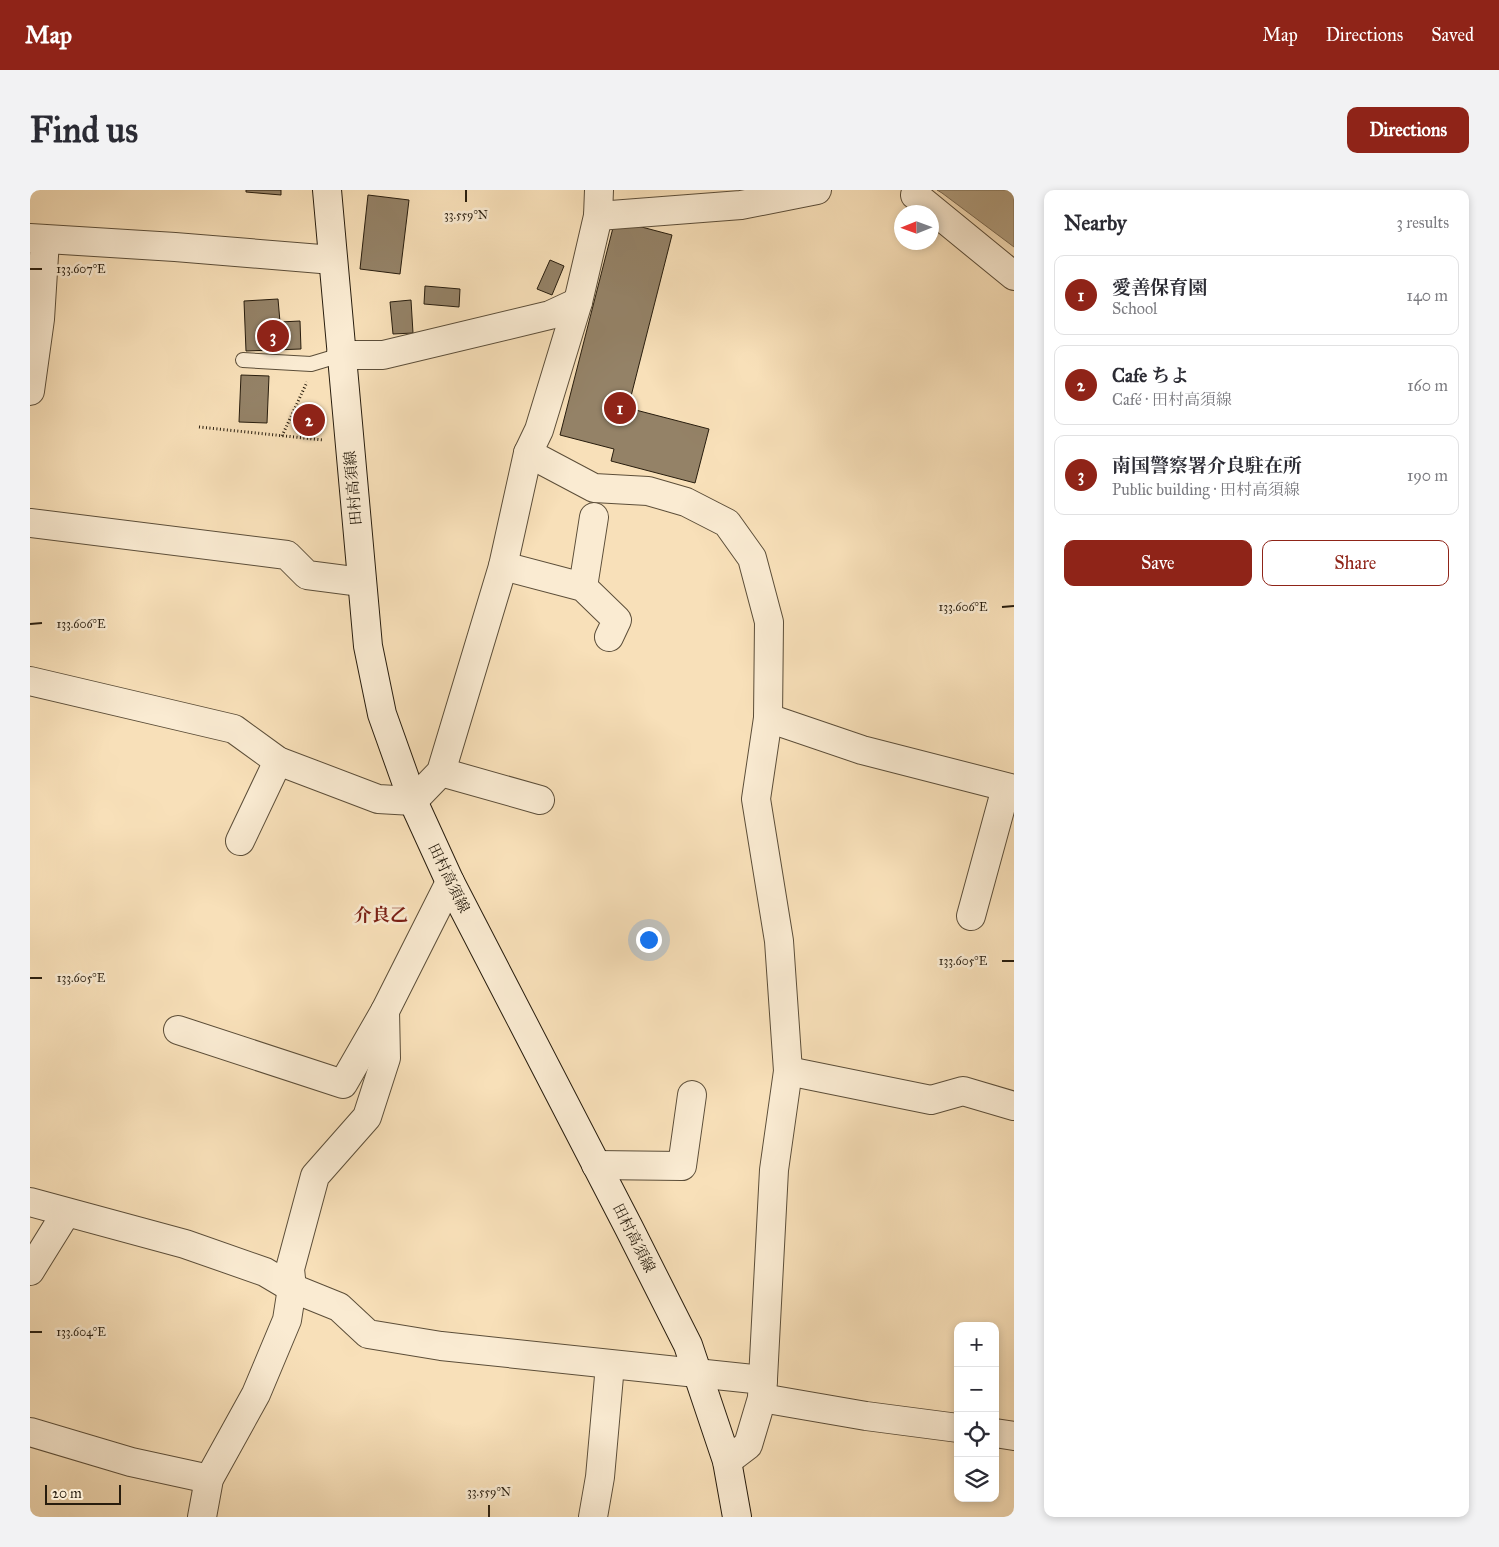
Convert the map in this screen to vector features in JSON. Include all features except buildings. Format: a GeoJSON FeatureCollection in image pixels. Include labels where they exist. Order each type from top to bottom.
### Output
{"type":"FeatureCollection","features":[{"type":"Feature","properties":{"kind":"street","name":"田村高須線"},"geometry":{"type":"LineString","coordinates":[[327,190],[361,582],[368,646],[382,714],[413,801],[450,882],[688,1345],[727,1460],[737,1517]]}},
{"type":"Feature","properties":{"kind":"street"},"geometry":{"type":"LineString","coordinates":[[30,681],[234,729],[278,761],[378,799],[413,801],[441,772],[502,566],[528,453],[539,430],[578,302],[599,203],[741,206],[817,190]]}},
{"type":"Feature","properties":{"kind":"street"},"geometry":{"type":"LineString","coordinates":[[912,192],[1014,276]]}},
{"type":"Feature","properties":{"kind":"street"},"geometry":{"type":"LineString","coordinates":[[30,391],[40,319],[38,239],[174,247],[333,260]]}},
{"type":"Feature","properties":{"kind":"street"},"geometry":{"type":"LineString","coordinates":[[342,355],[383,355],[550,316],[578,302]]}},
{"type":"Feature","properties":{"kind":"street"},"geometry":{"type":"LineString","coordinates":[[528,453],[594,488],[648,490],[686,502],[727,523],[752,558],[769,622],[768,718],[756,799],[779,941],[788,1071],[774,1170],[762,1389],[748,1445],[727,1460]]}},
{"type":"Feature","properties":{"kind":"street"},"geometry":{"type":"LineString","coordinates":[[583,587],[594,517]]}},
{"type":"Feature","properties":{"kind":"street"},"geometry":{"type":"LineString","coordinates":[[30,523],[287,555],[307,575],[361,582]]}},
{"type":"Feature","properties":{"kind":"street"},"geometry":{"type":"LineString","coordinates":[[502,566],[583,587],[617,620],[609,637]]}},
{"type":"Feature","properties":{"kind":"street"},"geometry":{"type":"LineString","coordinates":[[768,718],[862,750],[1010,788],[971,916]]}},
{"type":"Feature","properties":{"kind":"street"},"geometry":{"type":"LineString","coordinates":[[240,840],[278,761]]}},
{"type":"Feature","properties":{"kind":"street"},"geometry":{"type":"LineString","coordinates":[[441,772],[540,800]]}},
{"type":"Feature","properties":{"kind":"street"},"geometry":{"type":"LineString","coordinates":[[178,1030],[343,1084],[386,1011],[450,882]]}},
{"type":"Feature","properties":{"kind":"street"},"geometry":{"type":"LineString","coordinates":[[202,1517],[209,1479],[256,1394],[287,1320],[292,1288],[290,1269],[315,1176],[368,1117],[386,1058],[386,1011]]}},
{"type":"Feature","properties":{"kind":"street"},"geometry":{"type":"LineString","coordinates":[[788,1071],[931,1100],[963,1091],[1014,1106]]}},
{"type":"Feature","properties":{"kind":"street"},"geometry":{"type":"LineString","coordinates":[[596,1165],[682,1166],[692,1095]]}},
{"type":"Feature","properties":{"kind":"street"},"geometry":{"type":"LineString","coordinates":[[30,1202],[185,1244],[265,1272],[292,1288],[339,1307],[368,1334],[441,1346],[698,1374],[866,1416],[954,1427]]}},
{"type":"Feature","properties":{"kind":"street"},"geometry":{"type":"LineString","coordinates":[[30,1271],[66,1213]]}},
{"type":"Feature","properties":{"kind":"street"},"geometry":{"type":"LineString","coordinates":[[594,1517],[600,1476],[610,1365]]}},
{"type":"Feature","properties":{"kind":"street"},"geometry":{"type":"LineString","coordinates":[[30,1432],[131,1462],[209,1479]]}},
{"type":"Feature","properties":{"kind":"street"},"geometry":{"type":"LineString","coordinates":[[999,1434],[1014,1436]]}},
{"type":"Feature","properties":{"kind":"lane"},"geometry":{"type":"LineString","coordinates":[[242,360],[311,364],[342,355]]}},
{"type":"Feature","properties":{"kind":"path"},"geometry":{"type":"LineString","coordinates":[[282,436],[306,385],[311,364]]}},
{"type":"Feature","properties":{"kind":"path"},"geometry":{"type":"LineString","coordinates":[[199,427],[350,443]]}},
{"type":"Feature","properties":{"kind":"shaded area"},"geometry":{"type":"Polygon","coordinates":[[[937,190],[1014,190],[1014,247],[942,193],[937,190]]]}},
{"type":"Feature","properties":{"kind":"place","name":"南国警察署介良駐在所"},"geometry":{"type":"Point","coordinates":[273,336]}},
{"type":"Feature","properties":{"kind":"place","name":"愛善保育園"},"geometry":{"type":"Point","coordinates":[620,408]}},
{"type":"Feature","properties":{"kind":"place","name":"Cafe ちよ"},"geometry":{"type":"Point","coordinates":[309,420]}},
{"type":"Feature","properties":{"kind":"district","name":"介良乙"},"geometry":{"type":"Point","coordinates":[381,915]}}]}
